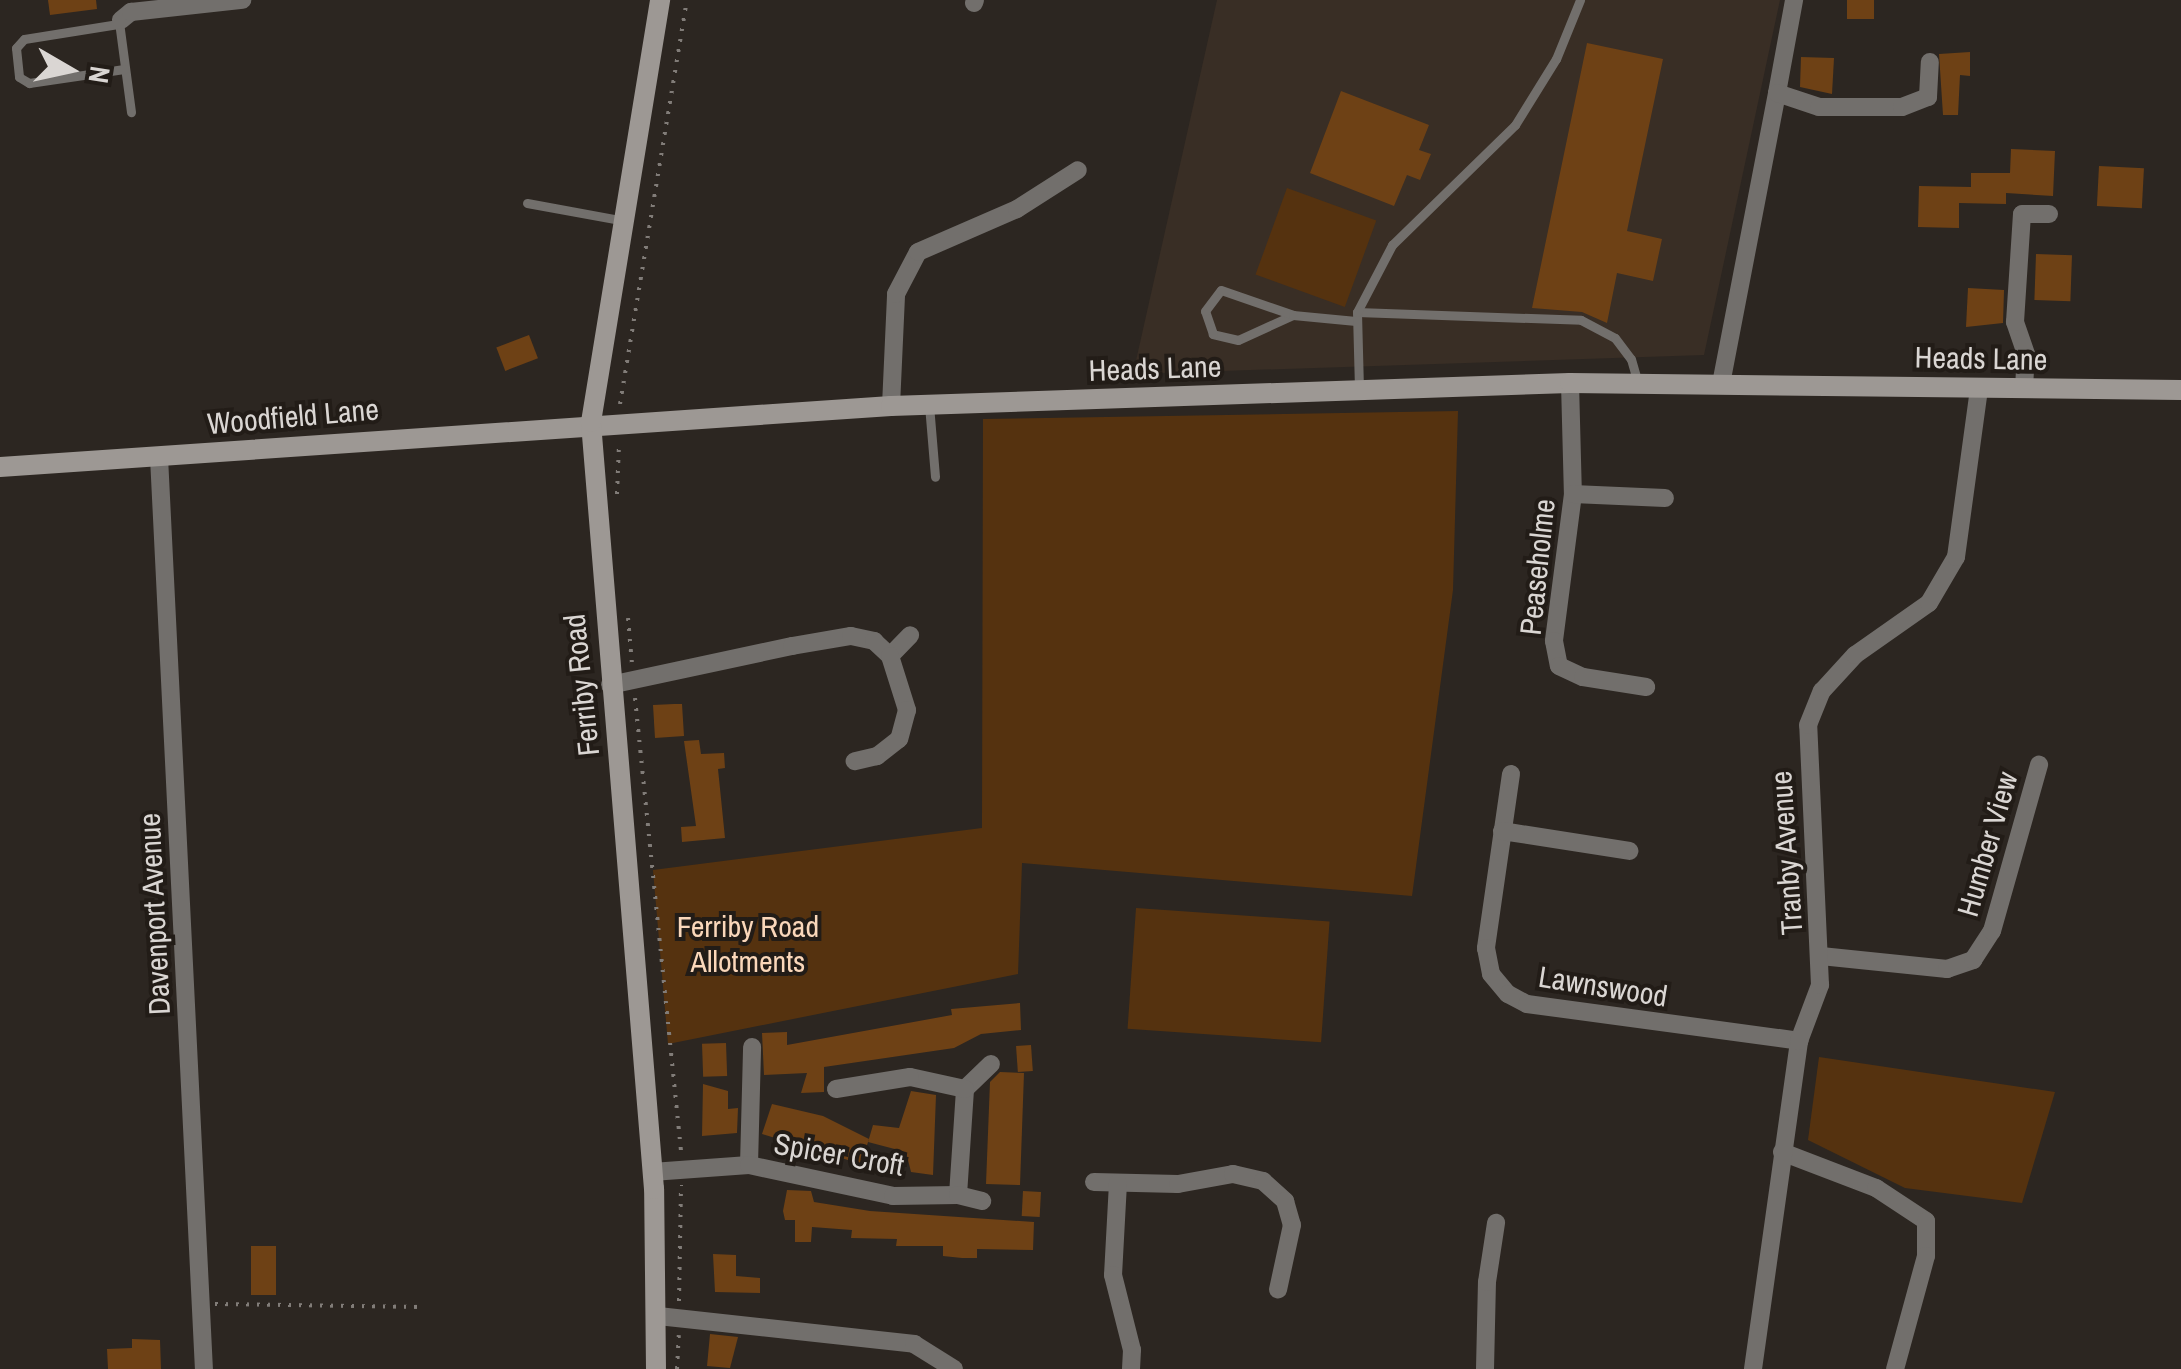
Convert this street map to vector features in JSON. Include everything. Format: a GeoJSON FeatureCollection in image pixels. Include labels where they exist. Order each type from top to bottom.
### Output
{"type":"FeatureCollection","features":[{"type":"Feature","properties":{"kind":"street"},"geometry":{"type":"LineString","coordinates":[[119,22],[131,12],[242,0]]}},
{"type":"Feature","properties":{"kind":"street","name":"Ferriby Road"},"geometry":{"type":"LineString","coordinates":[[656,1369],[658,1316],[652,1172],[630,848],[610,685],[591,422],[620,220],[660,0]]}},
{"type":"Feature","properties":{"kind":"street"},"geometry":{"type":"LineString","coordinates":[[1721,384],[1794,0]]}},
{"type":"Feature","properties":{"kind":"street"},"geometry":{"type":"LineString","coordinates":[[1777,93],[1819,107],[1902,107],[1928,97],[1930,62]]}},
{"type":"Feature","properties":{"kind":"street"},"geometry":{"type":"LineString","coordinates":[[890,406],[896,294],[918,252],[1017,210],[1078,170]]}},
{"type":"Feature","properties":{"kind":"street"},"geometry":{"type":"LineString","coordinates":[[2002,214],[2049,214]]}},
{"type":"Feature","properties":{"kind":"street"},"geometry":{"type":"LineString","coordinates":[[2022,214],[2015,322],[2026,354],[2024,389]]}},
{"type":"Feature","properties":{"kind":"street","name":"Heads Lane"},"geometry":{"type":"LineString","coordinates":[[591,422],[890,406],[1570,383],[2181,390]]}},
{"type":"Feature","properties":{"kind":"street","name":"Peaseholme"},"geometry":{"type":"LineString","coordinates":[[1570,383],[1574,494],[1554,641],[1558,666],[1583,678],[1646,686]]}},
{"type":"Feature","properties":{"kind":"street","name":"Tranby Avenue"},"geometry":{"type":"LineString","coordinates":[[1752,1369],[1799,1040],[1820,985],[1822,956],[1805,768],[1808,725],[1822,691],[1855,655],[1929,603],[1956,557],[1979,388]]}},
{"type":"Feature","properties":{"kind":"street","name":"Woodfield Lane"},"geometry":{"type":"LineString","coordinates":[[0,468],[591,422]]}},
{"type":"Feature","properties":{"kind":"street","name":"Davenport Avenue"},"geometry":{"type":"LineString","coordinates":[[159,457],[204,1369]]}},
{"type":"Feature","properties":{"kind":"street"},"geometry":{"type":"LineString","coordinates":[[1574,494],[1665,498]]}},
{"type":"Feature","properties":{"kind":"street"},"geometry":{"type":"LineString","coordinates":[[890,656],[910,635]]}},
{"type":"Feature","properties":{"kind":"street"},"geometry":{"type":"LineString","coordinates":[[610,685],[851,636],[874,640],[890,656],[907,710],[899,739],[877,756],[855,761]]}},
{"type":"Feature","properties":{"kind":"street"},"geometry":{"type":"LineString","coordinates":[[899,739],[919,748]]}},
{"type":"Feature","properties":{"kind":"street","name":"Humber View"},"geometry":{"type":"LineString","coordinates":[[1822,956],[1947,969],[1973,960],[1992,931],[2039,765]]}},
{"type":"Feature","properties":{"kind":"street","name":"Lawnswood"},"geometry":{"type":"LineString","coordinates":[[1511,774],[1486,948],[1491,974],[1508,994],[1527,1004],[1799,1040]]}},
{"type":"Feature","properties":{"kind":"street"},"geometry":{"type":"LineString","coordinates":[[1502,830],[1629,851]]}},
{"type":"Feature","properties":{"kind":"street"},"geometry":{"type":"LineString","coordinates":[[749,1165],[752,1046]]}},
{"type":"Feature","properties":{"kind":"street"},"geometry":{"type":"LineString","coordinates":[[958,1195],[965,1089],[991,1064]]}},
{"type":"Feature","properties":{"kind":"street"},"geometry":{"type":"LineString","coordinates":[[836,1089],[910,1076],[965,1089]]}},
{"type":"Feature","properties":{"kind":"street"},"geometry":{"type":"LineString","coordinates":[[1782,1152],[1876,1188],[1926,1221],[1926,1256],[1894,1369]]}},
{"type":"Feature","properties":{"kind":"street","name":"Spicer Croft"},"geometry":{"type":"LineString","coordinates":[[652,1172],[749,1165],[843,1189],[958,1195],[982,1201]]}},
{"type":"Feature","properties":{"kind":"street"},"geometry":{"type":"LineString","coordinates":[[1094,1182],[1178,1184],[1233,1174],[1263,1181],[1285,1201],[1292,1225],[1278,1290]]}},
{"type":"Feature","properties":{"kind":"street"},"geometry":{"type":"LineString","coordinates":[[1118,1183],[1113,1275],[1132,1350],[1131,1369]]}},
{"type":"Feature","properties":{"kind":"street"},"geometry":{"type":"LineString","coordinates":[[1485,1369],[1496,1223]]}},
{"type":"Feature","properties":{"kind":"street"},"geometry":{"type":"LineString","coordinates":[[658,1316],[914,1344],[954,1369]]}},
{"type":"Feature","properties":{"kind":"lane"},"geometry":{"type":"LineString","coordinates":[[1360,392],[1356,316],[1392,245],[1515,125],[1556,59],[1580,0]]}},
{"type":"Feature","properties":{"kind":"lane"},"geometry":{"type":"LineString","coordinates":[[124,69],[29,82],[19,77],[16,48],[24,39],[119,22],[131,112]]}},
{"type":"Feature","properties":{"kind":"lane"},"geometry":{"type":"LineString","coordinates":[[527,202],[620,220]]}},
{"type":"Feature","properties":{"kind":"lane"},"geometry":{"type":"LineString","coordinates":[[1293,315],[1238,340],[1213,334],[1204,311],[1221,290],[1293,315],[1581,320],[1615,338],[1632,359],[1638,384]]}},
{"type":"Feature","properties":{"kind":"lane"},"geometry":{"type":"LineString","coordinates":[[929,405],[935,477]]}},
{"type":"Feature","properties":{"kind":"path"},"geometry":{"type":"LineString","coordinates":[[200,1304],[421,1307]]}},
{"type":"Feature","properties":{"kind":"shaded area"},"geometry":{"type":"Polygon","coordinates":[[[1217,0],[1780,0],[1704,355],[1133,374],[1217,0]]]}},
{"type":"Feature","properties":{"kind":"green space"},"geometry":{"type":"Polygon","coordinates":[[[1287,188],[1376,220],[1345,307],[1256,274],[1287,188]]]}},
{"type":"Feature","properties":{"kind":"green space","name":"Ferriby Road Allotments"},"geometry":{"type":"Polygon","coordinates":[[[1458,411],[1453,590],[1412,896],[1022,863],[1018,974],[668,1044],[653,870],[982,828],[983,419],[1458,411]]]}},
{"type":"Feature","properties":{"kind":"green space"},"geometry":{"type":"Polygon","coordinates":[[[1136,908],[1330,922],[1321,1042],[1128,1029],[1136,908]]]}},
{"type":"Feature","properties":{"kind":"green space"},"geometry":{"type":"Polygon","coordinates":[[[1819,1057],[2055,1092],[2022,1203],[1905,1188],[1808,1140],[1819,1057]]]}},
{"type":"Feature","properties":{"kind":"building"},"geometry":{"type":"Polygon","coordinates":[[[48,0],[96,0],[97,9],[50,15],[48,0]]]}},
{"type":"Feature","properties":{"kind":"building"},"geometry":{"type":"Polygon","coordinates":[[[1847,0],[1874,0],[1874,19],[1847,19],[1847,0]]]}},
{"type":"Feature","properties":{"kind":"building"},"geometry":{"type":"Polygon","coordinates":[[[1587,43],[1663,59],[1627,231],[1662,239],[1653,281],[1617,273],[1607,323],[1582,312],[1532,308],[1587,43]]]}},
{"type":"Feature","properties":{"kind":"building"},"geometry":{"type":"Polygon","coordinates":[[[1970,52],[1970,76],[1960,75],[1958,115],[1943,115],[1939,54],[1970,52]]]}},
{"type":"Feature","properties":{"kind":"building"},"geometry":{"type":"Polygon","coordinates":[[[1801,57],[1834,58],[1832,94],[1800,87],[1801,57]]]}},
{"type":"Feature","properties":{"kind":"building"},"geometry":{"type":"Polygon","coordinates":[[[1341,91],[1429,125],[1419,150],[1431,154],[1420,180],[1407,175],[1394,206],[1310,173],[1341,91]]]}},
{"type":"Feature","properties":{"kind":"building"},"geometry":{"type":"Polygon","coordinates":[[[2011,149],[2055,151],[2053,196],[2006,193],[2006,204],[1959,203],[1959,228],[1918,227],[1919,186],[1971,187],[1971,173],[2010,173],[2011,149]]]}},
{"type":"Feature","properties":{"kind":"building"},"geometry":{"type":"Polygon","coordinates":[[[2099,166],[2144,168],[2142,208],[2097,206],[2099,166]]]}},
{"type":"Feature","properties":{"kind":"building"},"geometry":{"type":"Polygon","coordinates":[[[2036,254],[2072,255],[2070,301],[2034,300],[2036,254]]]}},
{"type":"Feature","properties":{"kind":"building"},"geometry":{"type":"Polygon","coordinates":[[[1968,288],[2004,290],[2003,323],[1966,327],[1968,288]]]}},
{"type":"Feature","properties":{"kind":"building"},"geometry":{"type":"Polygon","coordinates":[[[529,335],[538,358],[505,371],[496,348],[529,335]]]}},
{"type":"Feature","properties":{"kind":"building"},"geometry":{"type":"Polygon","coordinates":[[[682,704],[684,736],[655,738],[653,705],[682,704]]]}},
{"type":"Feature","properties":{"kind":"building"},"geometry":{"type":"Polygon","coordinates":[[[699,740],[701,754],[724,753],[725,768],[718,769],[725,838],[682,842],[681,827],[696,826],[684,741],[699,740]]]}},
{"type":"Feature","properties":{"kind":"building"},"geometry":{"type":"Polygon","coordinates":[[[1020,1003],[1021,1030],[981,1034],[954,1048],[824,1067],[824,1092],[801,1093],[807,1073],[764,1075],[762,1033],[787,1032],[787,1045],[952,1015],[951,1009],[1020,1003]]]}},
{"type":"Feature","properties":{"kind":"building"},"geometry":{"type":"Polygon","coordinates":[[[726,1043],[727,1076],[703,1077],[702,1044],[726,1043]]]}},
{"type":"Feature","properties":{"kind":"building"},"geometry":{"type":"Polygon","coordinates":[[[1031,1045],[1033,1071],[1018,1072],[1016,1046],[1031,1045]]]}},
{"type":"Feature","properties":{"kind":"building"},"geometry":{"type":"Polygon","coordinates":[[[1000,1072],[1024,1073],[1020,1185],[986,1184],[990,1082],[1000,1072]]]}},
{"type":"Feature","properties":{"kind":"building"},"geometry":{"type":"Polygon","coordinates":[[[703,1084],[728,1091],[728,1109],[738,1108],[737,1133],[702,1136],[703,1084]]]}},
{"type":"Feature","properties":{"kind":"building"},"geometry":{"type":"Polygon","coordinates":[[[911,1091],[936,1095],[933,1175],[911,1172],[906,1152],[868,1142],[873,1125],[899,1128],[911,1091]]]}},
{"type":"Feature","properties":{"kind":"building"},"geometry":{"type":"Polygon","coordinates":[[[772,1104],[823,1116],[869,1139],[861,1164],[762,1134],[772,1104]]]}},
{"type":"Feature","properties":{"kind":"building"},"geometry":{"type":"Polygon","coordinates":[[[787,1190],[811,1191],[814,1202],[870,1211],[1034,1222],[1033,1250],[977,1249],[977,1258],[962,1258],[943,1256],[943,1246],[896,1246],[897,1239],[851,1238],[852,1230],[812,1227],[811,1242],[795,1242],[795,1220],[785,1220],[783,1211],[787,1190]]]}},
{"type":"Feature","properties":{"kind":"building"},"geometry":{"type":"Polygon","coordinates":[[[1023,1191],[1041,1192],[1040,1217],[1022,1216],[1023,1191]]]}},
{"type":"Feature","properties":{"kind":"building"},"geometry":{"type":"Polygon","coordinates":[[[251,1246],[276,1246],[276,1295],[251,1295],[251,1246]]]}},
{"type":"Feature","properties":{"kind":"building"},"geometry":{"type":"Polygon","coordinates":[[[713,1254],[736,1255],[736,1276],[760,1278],[760,1293],[715,1292],[713,1254]]]}},
{"type":"Feature","properties":{"kind":"building"},"geometry":{"type":"Polygon","coordinates":[[[710,1334],[738,1337],[730,1368],[707,1366],[710,1334]]]}},
{"type":"Feature","properties":{"kind":"building"},"geometry":{"type":"Polygon","coordinates":[[[132,1339],[160,1340],[161,1369],[108,1369],[107,1349],[132,1348],[132,1339]]]}}]}
